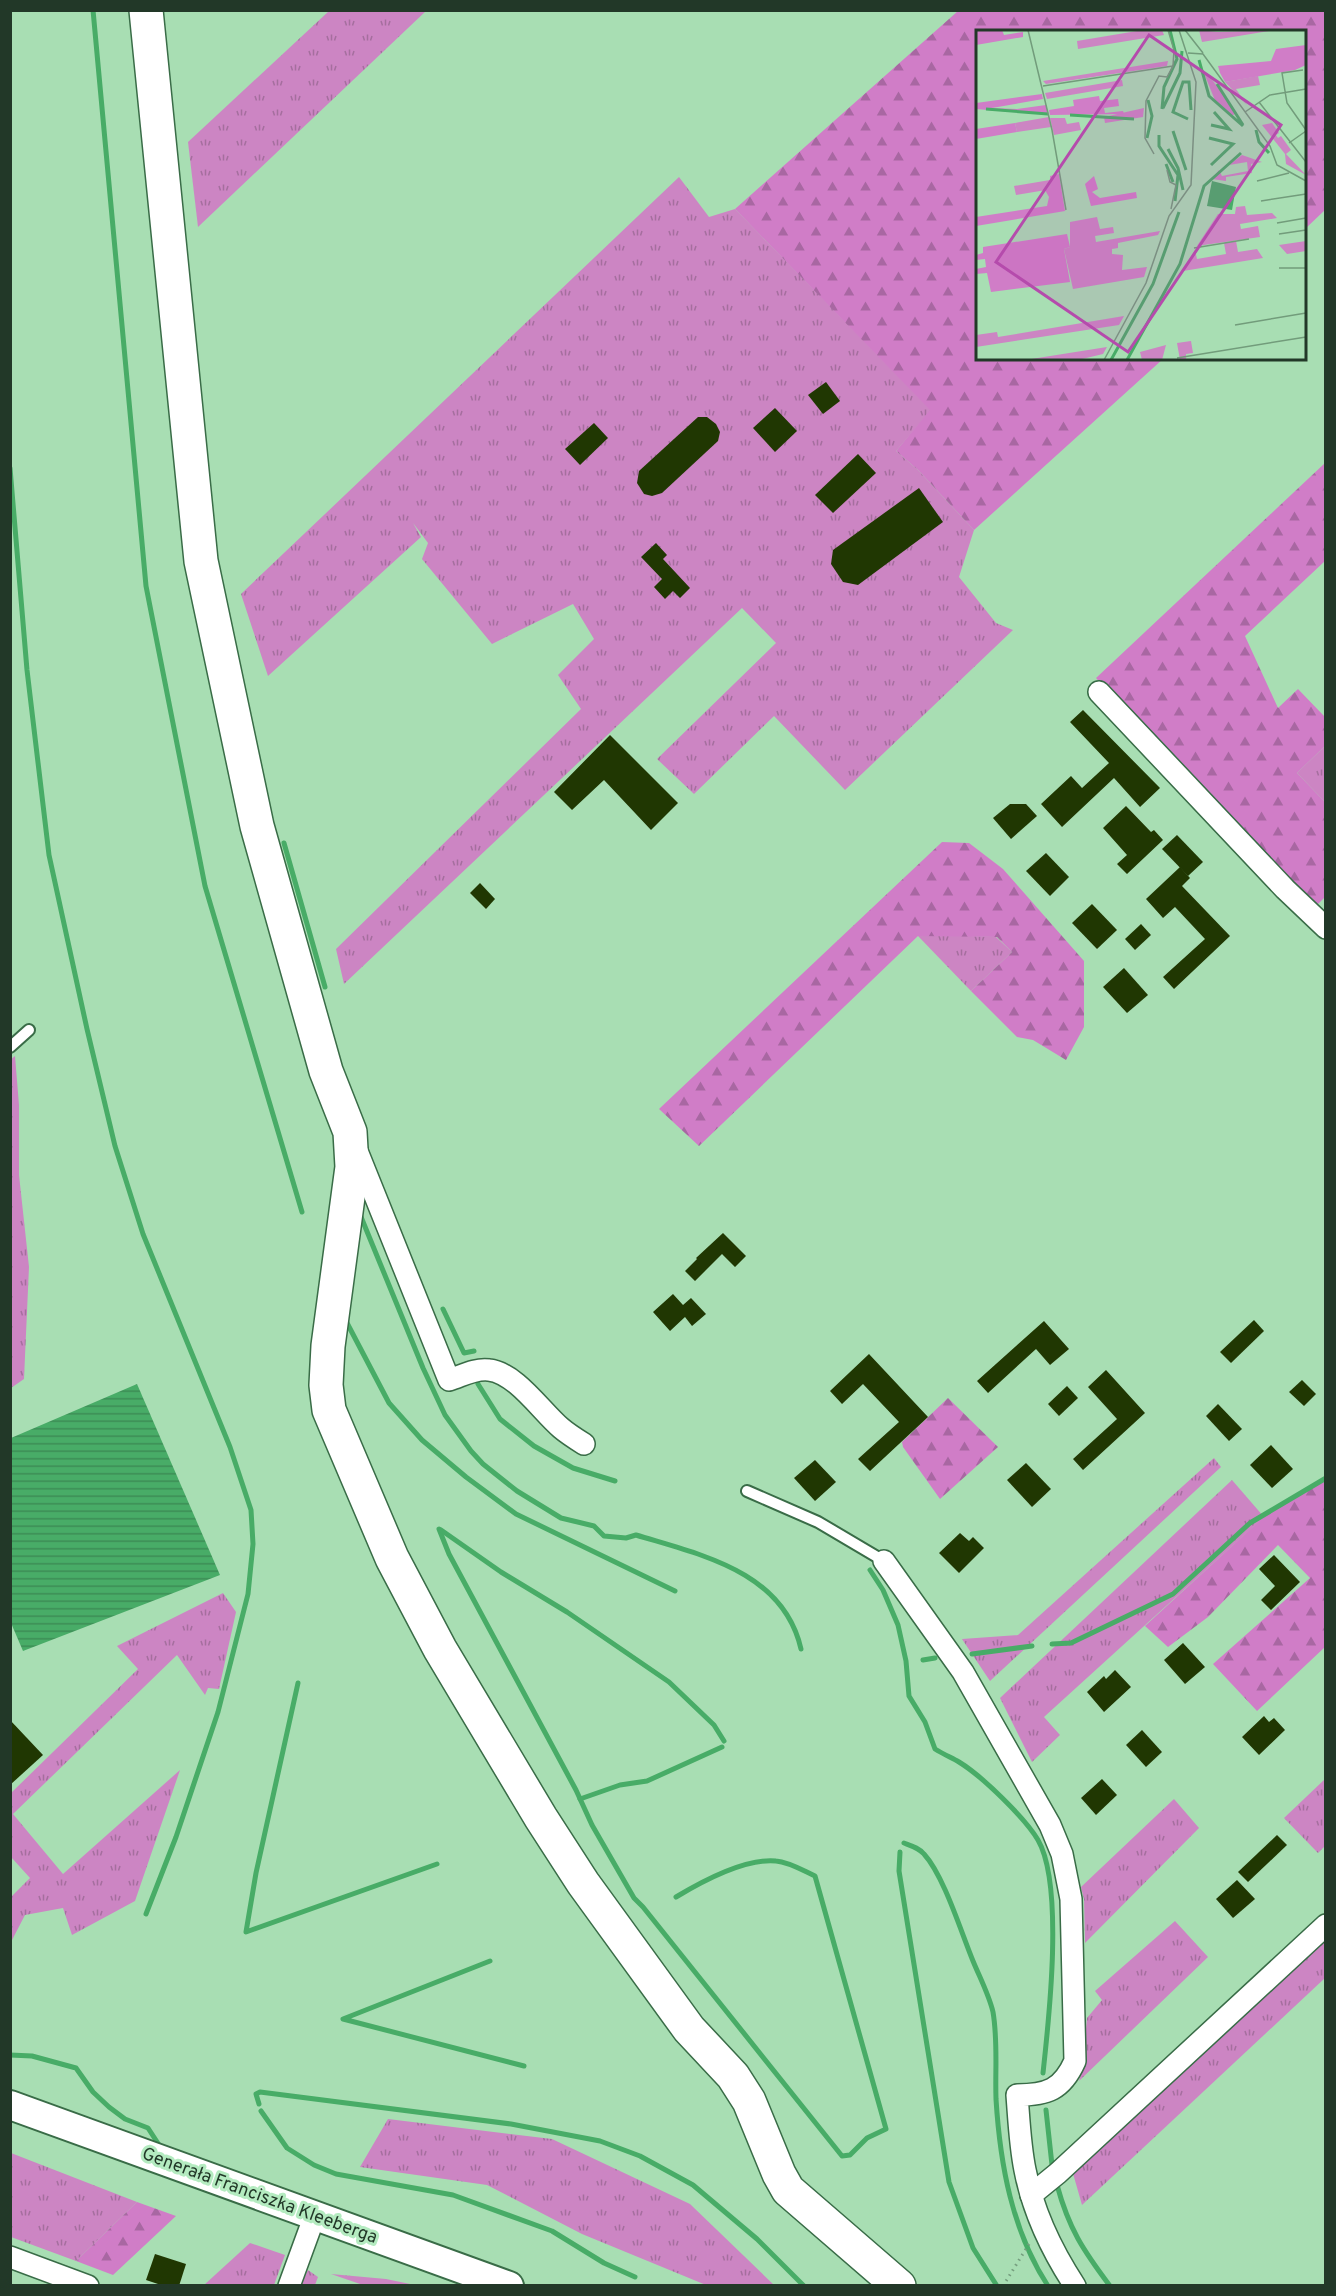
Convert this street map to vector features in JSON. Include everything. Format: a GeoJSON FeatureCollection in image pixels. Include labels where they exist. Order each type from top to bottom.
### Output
{"type":"FeatureCollection","features":[{"type":"Feature","properties":{"kind":"highway"},"geometry":{"type":"LineString","coordinates":[[146,10],[201,561],[257,826],[326,1071],[350,1132],[352,1167],[328,1346],[326,1384],[329,1410],[392,1558],[440,1649],[541,1818],[583,1883],[690,2029],[733,2076],[744,2092],[788,2190],[899,2286]]}},
{"type":"Feature","properties":{"kind":"main road","name":"Generała Franciszka Kleeberga"},"geometry":{"type":"LineString","coordinates":[[10,2105],[509,2286]]}},
{"type":"Feature","properties":{"kind":"street"},"geometry":{"type":"LineString","coordinates":[[1099,692],[1326,928]]}},
{"type":"Feature","properties":{"kind":"street"},"geometry":{"type":"LineString","coordinates":[[350,1132],[449,1380],[473,1371],[488,1370],[501,1373],[514,1382],[561,1428],[584,1444]]}},
{"type":"Feature","properties":{"kind":"street"},"geometry":{"type":"LineString","coordinates":[[884,1561],[963,1672],[1050,1825],[1062,1854],[1071,1899],[1075,2061],[1067,2077],[1053,2089],[1040,2095],[1017,2095],[1022,2154],[1031,2195],[1052,2246],[1076,2286]]}},
{"type":"Feature","properties":{"kind":"street"},"geometry":{"type":"LineString","coordinates":[[1031,2195],[1058,2173],[1326,1925]]}},
{"type":"Feature","properties":{"kind":"street"},"geometry":{"type":"LineString","coordinates":[[289,2286],[315,2215]]}},
{"type":"Feature","properties":{"kind":"street"},"geometry":{"type":"LineString","coordinates":[[10,2258],[88,2286]]}},
{"type":"Feature","properties":{"kind":"lane"},"geometry":{"type":"LineString","coordinates":[[10,1047],[29,1030]]}},
{"type":"Feature","properties":{"kind":"lane"},"geometry":{"type":"LineString","coordinates":[[747,1491],[819,1522],[884,1561]]}},
{"type":"Feature","properties":{"kind":"path"},"geometry":{"type":"LineString","coordinates":[[1003,2286],[1042,2223]]}},
{"type":"Feature","properties":{"kind":"green space"},"geometry":{"type":"Polygon","coordinates":[[[329,11],[426,11],[198,227],[188,142],[329,11]]]}},
{"type":"Feature","properties":{"kind":"green space"},"geometry":{"type":"Polygon","coordinates":[[[958,11],[1326,11],[1325,210],[1306,228],[1306,30],[976,30],[976,360],[1162,360],[974,530],[918,470],[896,451],[930,410],[735,209],[958,11]]]}},
{"type":"Feature","properties":{"kind":"green space"},"geometry":{"type":"Polygon","coordinates":[[[679,177],[709,217],[735,209],[931,410],[896,451],[918,470],[974,530],[959,577],[996,623],[1013,630],[845,790],[774,716],[694,794],[657,759],[776,643],[742,608],[344,984],[336,949],[581,709],[558,675],[594,639],[573,604],[492,644],[422,559],[428,543],[413,523],[421,537],[268,676],[241,594],[679,177]]]}},
{"type":"Feature","properties":{"kind":"green space"},"geometry":{"type":"Polygon","coordinates":[[[1325,463],[1325,561],[1245,636],[1278,708],[1298,689],[1325,717],[1325,746],[1297,773],[1325,802],[1325,897],[1314,908],[1179,770],[1096,678],[1325,463]]]}},
{"type":"Feature","properties":{"kind":"green space"},"geometry":{"type":"Polygon","coordinates":[[[1325,746],[1325,802],[1297,773],[1325,746]]]}},
{"type":"Feature","properties":{"kind":"green space"},"geometry":{"type":"Polygon","coordinates":[[[942,842],[969,843],[1003,869],[1084,961],[1084,1027],[1066,1060],[1033,1040],[1017,1037],[971,991],[1012,952],[997,937],[918,936],[699,1146],[659,1109],[942,842]]]}},
{"type":"Feature","properties":{"kind":"green space"},"geometry":{"type":"Polygon","coordinates":[[[918,936],[996,937],[1012,952],[971,991],[918,936]]]}},
{"type":"Feature","properties":{"kind":"green space"},"geometry":{"type":"Polygon","coordinates":[[[15,1056],[19,1105],[19,1175],[29,1267],[24,1379],[11,1388],[10,1060],[15,1056]]]}},
{"type":"Feature","properties":{"kind":"green space"},"geometry":{"type":"Polygon","coordinates":[[[948,1398],[998,1447],[940,1499],[903,1447],[902,1442],[948,1398]]]}},
{"type":"Feature","properties":{"kind":"green space"},"geometry":{"type":"Polygon","coordinates":[[[1214,1458],[1221,1467],[990,1681],[962,1639],[1018,1635],[1214,1458]]]}},
{"type":"Feature","properties":{"kind":"green space"},"geometry":{"type":"Polygon","coordinates":[[[1325,1477],[1325,1647],[1257,1711],[1213,1664],[1310,1578],[1278,1545],[1208,1617],[1168,1647],[1145,1626],[1270,1511],[1325,1477]]]}},
{"type":"Feature","properties":{"kind":"green space"},"geometry":{"type":"Polygon","coordinates":[[[1232,1480],[1264,1517],[1044,1717],[1060,1735],[1032,1762],[1000,1698],[1232,1480]]]}},
{"type":"Feature","properties":{"kind":"green space"},"geometry":{"type":"Polygon","coordinates":[[[223,1593],[236,1612],[219,1689],[208,1688],[205,1695],[177,1655],[13,1814],[63,1874],[180,1770],[135,1901],[72,1935],[63,1908],[25,1915],[11,1942],[11,1897],[30,1878],[11,1857],[11,1793],[138,1669],[117,1646],[223,1593]]]}},
{"type":"Feature","properties":{"kind":"green space"},"geometry":{"type":"Polygon","coordinates":[[[1325,1779],[1325,1846],[1318,1853],[1284,1818],[1325,1779]]]}},
{"type":"Feature","properties":{"kind":"green space"},"geometry":{"type":"Polygon","coordinates":[[[1174,1799],[1199,1828],[1085,1943],[1084,1899],[1081,1887],[1174,1799]]]}},
{"type":"Feature","properties":{"kind":"green space"},"geometry":{"type":"Polygon","coordinates":[[[1175,1921],[1208,1957],[1079,2081],[1087,2018],[1102,2000],[1095,1991],[1175,1921]]]}},
{"type":"Feature","properties":{"kind":"green space"},"geometry":{"type":"Polygon","coordinates":[[[1325,1936],[1325,1978],[1082,2205],[1072,2170],[1325,1936]]]}},
{"type":"Feature","properties":{"kind":"green space"},"geometry":{"type":"Polygon","coordinates":[[[388,2119],[552,2139],[690,2204],[774,2285],[706,2285],[582,2234],[487,2185],[360,2167],[388,2119]]]}},
{"type":"Feature","properties":{"kind":"green space"},"geometry":{"type":"Polygon","coordinates":[[[11,2153],[137,2202],[76,2261],[11,2237],[11,2153]]]}},
{"type":"Feature","properties":{"kind":"green space"},"geometry":{"type":"Polygon","coordinates":[[[137,2202],[176,2216],[113,2275],[76,2261],[137,2202]]]}},
{"type":"Feature","properties":{"kind":"green space"},"geometry":{"type":"Polygon","coordinates":[[[250,2243],[285,2255],[274,2285],[204,2285],[250,2243]]]}},
{"type":"Feature","properties":{"kind":"green space"},"geometry":{"type":"Polygon","coordinates":[[[308,2270],[318,2277],[315,2285],[300,2286],[308,2270]]]}},
{"type":"Feature","properties":{"kind":"green space"},"geometry":{"type":"Polygon","coordinates":[[[331,2274],[386,2279],[415,2285],[363,2285],[331,2274]]]}},
{"type":"Feature","properties":{"kind":"shaded area"},"geometry":{"type":"Polygon","coordinates":[[[137,1384],[220,1575],[23,1651],[11,1623],[11,1438],[137,1384]]]}},
{"type":"Feature","properties":{"kind":"building"},"geometry":{"type":"Polygon","coordinates":[[[826,382],[840,401],[823,414],[808,395],[826,382]]]}},
{"type":"Feature","properties":{"kind":"building"},"geometry":{"type":"Polygon","coordinates":[[[775,408],[797,431],[775,452],[753,428],[775,408]]]}},
{"type":"Feature","properties":{"kind":"building"},"geometry":{"type":"Polygon","coordinates":[[[698,417],[707,417],[716,424],[720,432],[718,441],[662,493],[652,496],[644,494],[637,483],[639,471],[698,417]]]}},
{"type":"Feature","properties":{"kind":"building"},"geometry":{"type":"Polygon","coordinates":[[[594,423],[608,438],[580,465],[565,449],[594,423]]]}},
{"type":"Feature","properties":{"kind":"building"},"geometry":{"type":"Polygon","coordinates":[[[858,454],[876,473],[833,513],[815,495],[858,454]]]}},
{"type":"Feature","properties":{"kind":"building"},"geometry":{"type":"Polygon","coordinates":[[[919,488],[943,522],[858,585],[843,582],[831,564],[833,550],[919,488]]]}},
{"type":"Feature","properties":{"kind":"building"},"geometry":{"type":"Polygon","coordinates":[[[656,543],[667,555],[663,559],[690,588],[680,598],[673,591],[665,599],[654,587],[662,579],[641,557],[656,543]]]}},
{"type":"Feature","properties":{"kind":"building"},"geometry":{"type":"Polygon","coordinates":[[[1083,710],[1160,788],[1140,807],[1114,778],[1062,827],[1041,804],[1071,776],[1082,788],[1109,763],[1070,722],[1083,710]]]}},
{"type":"Feature","properties":{"kind":"building"},"geometry":{"type":"Polygon","coordinates":[[[610,735],[678,803],[651,830],[604,780],[572,810],[554,792],[610,735]]]}},
{"type":"Feature","properties":{"kind":"building"},"geometry":{"type":"Polygon","coordinates":[[[1010,804],[1026,804],[1037,816],[1011,839],[993,818],[1010,804]]]}},
{"type":"Feature","properties":{"kind":"building"},"geometry":{"type":"Polygon","coordinates":[[[1126,806],[1151,832],[1154,830],[1163,840],[1127,874],[1117,864],[1127,855],[1103,828],[1126,806]]]}},
{"type":"Feature","properties":{"kind":"building"},"geometry":{"type":"Polygon","coordinates":[[[1177,835],[1203,862],[1188,876],[1162,849],[1177,835]]]}},
{"type":"Feature","properties":{"kind":"building"},"geometry":{"type":"Polygon","coordinates":[[[1046,853],[1069,877],[1050,896],[1026,871],[1046,853]]]}},
{"type":"Feature","properties":{"kind":"building"},"geometry":{"type":"Polygon","coordinates":[[[1180,867],[1190,878],[1182,886],[1230,936],[1174,989],[1163,977],[1205,939],[1175,907],[1163,918],[1146,899],[1180,867]]]}},
{"type":"Feature","properties":{"kind":"building"},"geometry":{"type":"Polygon","coordinates":[[[480,883],[495,899],[486,909],[470,893],[480,883]]]}},
{"type":"Feature","properties":{"kind":"building"},"geometry":{"type":"Polygon","coordinates":[[[1092,904],[1117,930],[1097,949],[1072,923],[1092,904]]]}},
{"type":"Feature","properties":{"kind":"building"},"geometry":{"type":"Polygon","coordinates":[[[1141,924],[1151,935],[1135,950],[1125,939],[1141,924]]]}},
{"type":"Feature","properties":{"kind":"building"},"geometry":{"type":"Polygon","coordinates":[[[1124,968],[1148,995],[1127,1013],[1103,987],[1124,968]]]}},
{"type":"Feature","properties":{"kind":"building"},"geometry":{"type":"Polygon","coordinates":[[[723,1233],[746,1256],[735,1267],[722,1254],[695,1281],[685,1271],[723,1233]]]}},
{"type":"Feature","properties":{"kind":"building"},"geometry":{"type":"Polygon","coordinates":[[[673,1294],[683,1305],[691,1298],[706,1314],[692,1326],[685,1317],[670,1331],[653,1312],[673,1294]]]}},
{"type":"Feature","properties":{"kind":"building"},"geometry":{"type":"Polygon","coordinates":[[[1254,1320],[1264,1331],[1231,1363],[1220,1352],[1254,1320]]]}},
{"type":"Feature","properties":{"kind":"building"},"geometry":{"type":"Polygon","coordinates":[[[1044,1321],[1069,1349],[1050,1365],[1036,1349],[988,1393],[977,1381],[1044,1321]]]}},
{"type":"Feature","properties":{"kind":"building"},"geometry":{"type":"Polygon","coordinates":[[[869,1354],[928,1417],[870,1471],[858,1459],[899,1422],[863,1384],[842,1404],[830,1391],[869,1354]]]}},
{"type":"Feature","properties":{"kind":"building"},"geometry":{"type":"Polygon","coordinates":[[[1106,1370],[1145,1413],[1083,1470],[1073,1459],[1117,1419],[1088,1387],[1106,1370]]]}},
{"type":"Feature","properties":{"kind":"building"},"geometry":{"type":"Polygon","coordinates":[[[1302,1380],[1316,1394],[1304,1406],[1289,1392],[1302,1380]]]}},
{"type":"Feature","properties":{"kind":"building"},"geometry":{"type":"Polygon","coordinates":[[[1067,1386],[1078,1398],[1059,1416],[1048,1404],[1067,1386]]]}},
{"type":"Feature","properties":{"kind":"building"},"geometry":{"type":"Polygon","coordinates":[[[1218,1404],[1242,1429],[1229,1441],[1206,1416],[1218,1404]]]}},
{"type":"Feature","properties":{"kind":"building"},"geometry":{"type":"Polygon","coordinates":[[[1271,1445],[1293,1469],[1272,1488],[1250,1465],[1271,1445]]]}},
{"type":"Feature","properties":{"kind":"building"},"geometry":{"type":"Polygon","coordinates":[[[815,1460],[836,1482],[815,1501],[794,1478],[815,1460]]]}},
{"type":"Feature","properties":{"kind":"building"},"geometry":{"type":"Polygon","coordinates":[[[1026,1463],[1051,1489],[1032,1507],[1007,1480],[1026,1463]]]}},
{"type":"Feature","properties":{"kind":"building"},"geometry":{"type":"Polygon","coordinates":[[[960,1533],[969,1541],[973,1537],[984,1548],[959,1573],[939,1553],[960,1533]]]}},
{"type":"Feature","properties":{"kind":"building"},"geometry":{"type":"Polygon","coordinates":[[[1274,1555],[1300,1582],[1271,1610],[1261,1600],[1275,1586],[1259,1569],[1274,1555]]]}},
{"type":"Feature","properties":{"kind":"building"},"geometry":{"type":"Polygon","coordinates":[[[1183,1643],[1205,1667],[1185,1684],[1164,1660],[1183,1643]]]}},
{"type":"Feature","properties":{"kind":"building"},"geometry":{"type":"Polygon","coordinates":[[[1115,1670],[1131,1687],[1104,1712],[1087,1692],[1104,1676],[1106,1679],[1115,1670]]]}},
{"type":"Feature","properties":{"kind":"building"},"geometry":{"type":"Polygon","coordinates":[[[1264,1716],[1269,1722],[1274,1718],[1285,1730],[1259,1755],[1242,1737],[1264,1716]]]}},
{"type":"Feature","properties":{"kind":"building"},"geometry":{"type":"Polygon","coordinates":[[[10,1720],[43,1755],[10,1785],[10,1720]]]}},
{"type":"Feature","properties":{"kind":"building"},"geometry":{"type":"Polygon","coordinates":[[[1142,1730],[1162,1752],[1146,1767],[1126,1745],[1142,1730]]]}},
{"type":"Feature","properties":{"kind":"building"},"geometry":{"type":"Polygon","coordinates":[[[1102,1779],[1117,1795],[1096,1815],[1081,1798],[1102,1779]]]}},
{"type":"Feature","properties":{"kind":"building"},"geometry":{"type":"Polygon","coordinates":[[[1277,1835],[1287,1845],[1248,1882],[1238,1872],[1277,1835]]]}},
{"type":"Feature","properties":{"kind":"building"},"geometry":{"type":"Polygon","coordinates":[[[1237,1880],[1255,1899],[1233,1918],[1216,1899],[1237,1880]]]}},
{"type":"Feature","properties":{"kind":"building"},"geometry":{"type":"Polygon","coordinates":[[[155,2254],[186,2264],[179,2286],[164,2286],[146,2280],[155,2254]]]}},
{"type":"Feature","properties":{"kind":"waterway"},"geometry":{"type":"LineString","coordinates":[[93,10],[146,586],[205,886],[302,1212]]}},
{"type":"Feature","properties":{"kind":"waterway"},"geometry":{"type":"LineString","coordinates":[[10,468],[27,670],[49,855],[87,1029],[115,1146],[143,1234],[230,1447],[251,1510],[253,1544],[248,1594],[218,1712],[176,1837],[146,1914]]}},
{"type":"Feature","properties":{"kind":"waterway"},"geometry":{"type":"LineString","coordinates":[[284,843],[325,987]]}},
{"type":"Feature","properties":{"kind":"waterway"},"geometry":{"type":"LineString","coordinates":[[359,1212],[423,1368],[445,1415],[483,1464],[517,1491],[561,1518],[594,1526],[604,1536],[626,1538],[636,1535],[661,1542],[712,1559],[736,1570],[758,1584],[777,1601],[791,1623],[801,1649]]}},
{"type":"Feature","properties":{"kind":"waterway"},"geometry":{"type":"LineString","coordinates":[[443,1309],[464,1353],[474,1351]]}},
{"type":"Feature","properties":{"kind":"waterway"},"geometry":{"type":"LineString","coordinates":[[346,1321],[389,1403],[422,1440],[466,1477],[516,1514],[675,1591]]}},
{"type":"Feature","properties":{"kind":"waterway"},"geometry":{"type":"LineString","coordinates":[[478,1384],[500,1419],[534,1446],[573,1468],[615,1481]]}},
{"type":"Feature","properties":{"kind":"waterway"},"geometry":{"type":"LineString","coordinates":[[1052,1644],[1071,1643],[1173,1594],[1250,1523],[1326,1478]]}},
{"type":"Feature","properties":{"kind":"waterway"},"geometry":{"type":"LineString","coordinates":[[439,1529],[449,1554],[576,1790],[592,1825],[634,1898],[842,2156],[850,2155],[867,2138],[886,2129],[815,1876],[786,1863],[764,1861],[724,1872],[676,1897]]}},
{"type":"Feature","properties":{"kind":"waterway"},"geometry":{"type":"LineString","coordinates":[[441,1530],[669,1682],[714,1725],[724,1741]]}},
{"type":"Feature","properties":{"kind":"waterway"},"geometry":{"type":"LineString","coordinates":[[870,1570],[883,1590],[898,1625],[906,1661],[909,1696],[925,1722],[935,1749],[968,1768],[1002,1798],[1032,1831],[1046,1861],[1053,1919],[1051,1987],[1043,2073]]}},
{"type":"Feature","properties":{"kind":"waterway"},"geometry":{"type":"LineString","coordinates":[[972,1654],[1032,1646]]}},
{"type":"Feature","properties":{"kind":"waterway"},"geometry":{"type":"LineString","coordinates":[[923,1660],[935,1658]]}},
{"type":"Feature","properties":{"kind":"waterway"},"geometry":{"type":"LineString","coordinates":[[298,1683],[256,1873],[246,1932],[437,1864]]}},
{"type":"Feature","properties":{"kind":"waterway"},"geometry":{"type":"LineString","coordinates":[[580,1799],[620,1785],[647,1781],[722,1747]]}},
{"type":"Feature","properties":{"kind":"waterway"},"geometry":{"type":"LineString","coordinates":[[904,1843],[922,1852],[938,1876],[987,1993],[993,2012],[996,2099],[1005,2172],[1025,2243],[1048,2286]]}},
{"type":"Feature","properties":{"kind":"waterway"},"geometry":{"type":"LineString","coordinates":[[900,1852],[899,1871],[949,2182],[973,2248],[997,2286]]}},
{"type":"Feature","properties":{"kind":"waterway"},"geometry":{"type":"LineString","coordinates":[[490,1961],[343,2019],[524,2066]]}},
{"type":"Feature","properties":{"kind":"waterway"},"geometry":{"type":"LineString","coordinates":[[10,2055],[32,2056],[76,2068],[93,2092],[125,2119],[148,2128],[161,2148]]}},
{"type":"Feature","properties":{"kind":"waterway"},"geometry":{"type":"LineString","coordinates":[[259,2104],[256,2094],[260,2092],[511,2124],[600,2141],[640,2156],[693,2185],[757,2239],[804,2286]]}},
{"type":"Feature","properties":{"kind":"waterway"},"geometry":{"type":"LineString","coordinates":[[1046,2110],[1052,2165]]}},
{"type":"Feature","properties":{"kind":"waterway"},"geometry":{"type":"LineString","coordinates":[[261,2111],[287,2148],[314,2165],[336,2174],[453,2195],[552,2231],[604,2263],[635,2277]]}},
{"type":"Feature","properties":{"kind":"waterway"},"geometry":{"type":"LineString","coordinates":[[1057,2185],[1078,2238],[1110,2286]]}}]}
